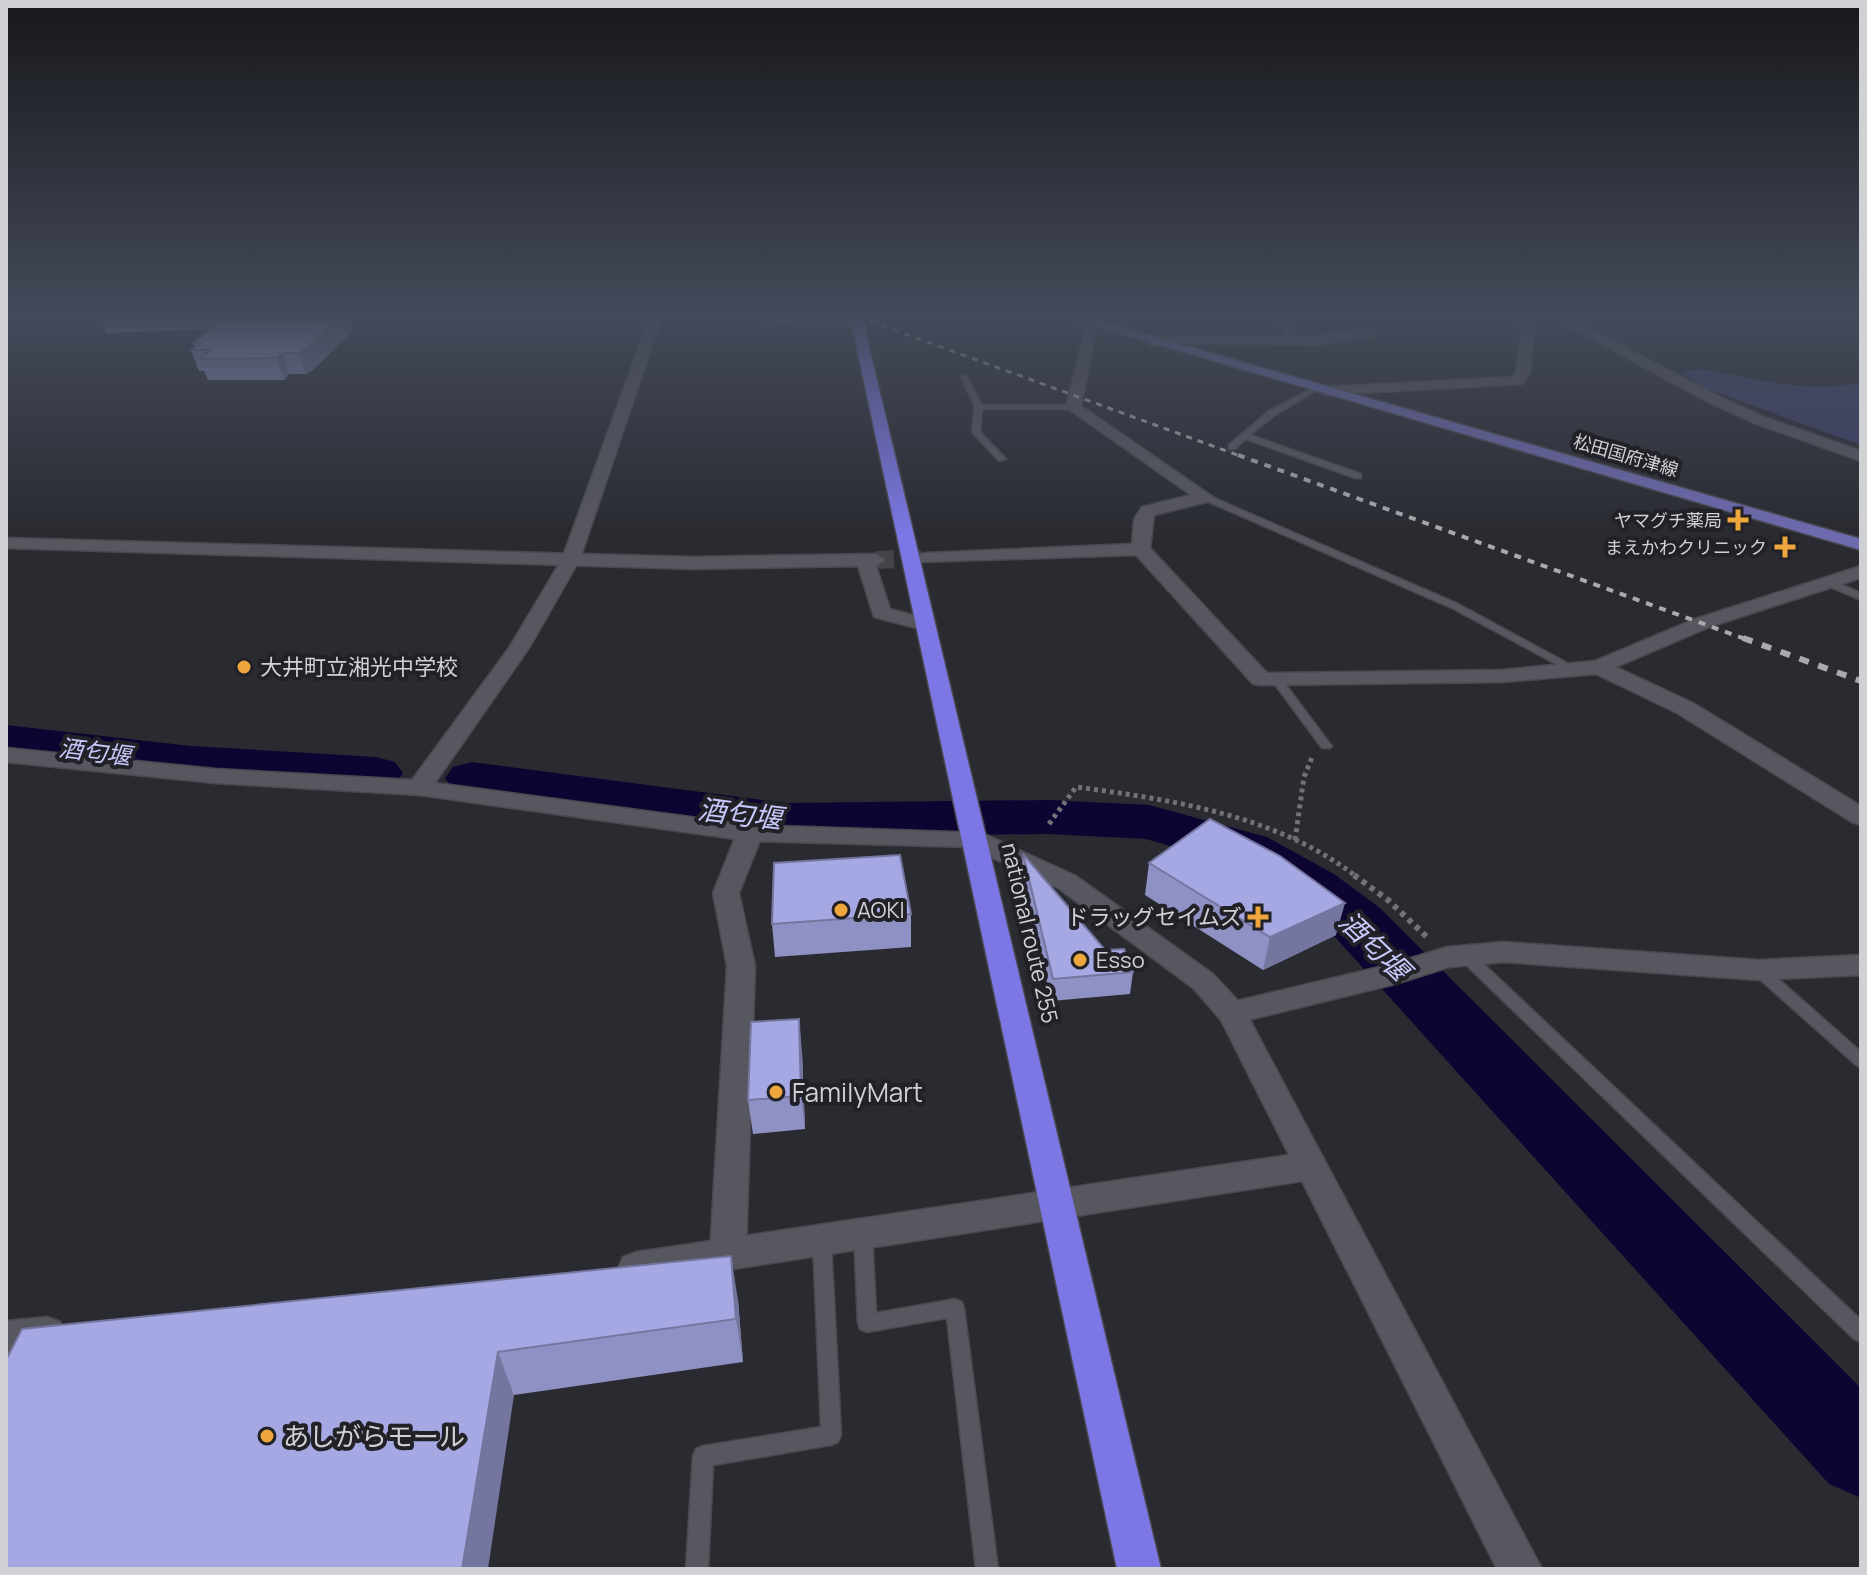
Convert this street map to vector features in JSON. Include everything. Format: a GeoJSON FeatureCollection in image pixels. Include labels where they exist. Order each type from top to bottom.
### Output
{"type":"FeatureCollection","features":[{"type":"Feature","properties":{"kind":"highway","name":"national route 255"},"geometry":{"type":"LineString","coordinates":[[871,386],[1139,1569]]}},
{"type":"Feature","properties":{"kind":"main road","name":"松田国府津線"},"geometry":{"type":"LineString","coordinates":[[1309,386],[1861,545]]}},
{"type":"Feature","properties":{"kind":"street"},"geometry":{"type":"LineString","coordinates":[[419,788],[532,632],[571,559],[630,386]]}},
{"type":"Feature","properties":{"kind":"street"},"geometry":{"type":"LineString","coordinates":[[1078,386],[1073,407],[1205,497]]}},
{"type":"Feature","properties":{"kind":"street"},"geometry":{"type":"LineString","coordinates":[[1321,390],[1397,386]]}},
{"type":"Feature","properties":{"kind":"street"},"geometry":{"type":"LineString","coordinates":[[1689,386],[1759,420],[1861,456]]}},
{"type":"Feature","properties":{"kind":"street"},"geometry":{"type":"LineString","coordinates":[[1205,497],[1148,511],[1143,519],[1141,549],[1261,679],[1502,676],[1599,667],[1702,623],[1861,572]]}},
{"type":"Feature","properties":{"kind":"street"},"geometry":{"type":"LineString","coordinates":[[6,543],[693,563],[871,560],[881,613],[924,624]]}},
{"type":"Feature","properties":{"kind":"street"},"geometry":{"type":"LineString","coordinates":[[926,558],[1141,549]]}},
{"type":"Feature","properties":{"kind":"street"},"geometry":{"type":"LineString","coordinates":[[1599,667],[1685,708],[1861,817]]}},
{"type":"Feature","properties":{"kind":"street"},"geometry":{"type":"LineString","coordinates":[[6,755],[215,776],[419,788],[750,833],[972,834],[1067,882],[1203,981],[1232,1013],[1520,1569]]}},
{"type":"Feature","properties":{"kind":"street"},"geometry":{"type":"LineString","coordinates":[[728,1253],[741,966],[726,893],[750,833]]}},
{"type":"Feature","properties":{"kind":"street"},"geometry":{"type":"LineString","coordinates":[[1232,1013],[1395,974],[1451,956],[1503,952],[1759,970],[1861,965]]}},
{"type":"Feature","properties":{"kind":"street"},"geometry":{"type":"LineString","coordinates":[[605,1273],[1311,1166]]}},
{"type":"Feature","properties":{"kind":"street"},"geometry":{"type":"LineString","coordinates":[[6,1339],[83,1332]]}},
{"type":"Feature","properties":{"kind":"lane"},"geometry":{"type":"LineString","coordinates":[[969,386],[979,407],[976,432],[1002,459]]}},
{"type":"Feature","properties":{"kind":"lane"},"geometry":{"type":"LineString","coordinates":[[1232,447],[1272,413],[1321,390]]}},
{"type":"Feature","properties":{"kind":"lane"},"geometry":{"type":"LineString","coordinates":[[979,407],[1073,407]]}},
{"type":"Feature","properties":{"kind":"lane"},"geometry":{"type":"LineString","coordinates":[[1245,436],[1358,476]]}},
{"type":"Feature","properties":{"kind":"lane"},"geometry":{"type":"LineString","coordinates":[[1205,497],[1442,600],[1575,670]]}},
{"type":"Feature","properties":{"kind":"lane"},"geometry":{"type":"LineString","coordinates":[[1830,581],[1854,589],[1861,588]]}},
{"type":"Feature","properties":{"kind":"lane"},"geometry":{"type":"LineString","coordinates":[[1830,581],[1861,597]]}},
{"type":"Feature","properties":{"kind":"lane"},"geometry":{"type":"LineString","coordinates":[[1276,679],[1321,747]]}},
{"type":"Feature","properties":{"kind":"lane"},"geometry":{"type":"LineString","coordinates":[[1451,956],[1861,1333]]}},
{"type":"Feature","properties":{"kind":"lane"},"geometry":{"type":"LineString","coordinates":[[1759,970],[1861,1061]]}},
{"type":"Feature","properties":{"kind":"lane"},"geometry":{"type":"LineString","coordinates":[[863,1234],[867,1323],[955,1308],[987,1569]]}},
{"type":"Feature","properties":{"kind":"lane"},"geometry":{"type":"LineString","coordinates":[[697,1569],[703,1456],[831,1435],[822,1240]]}},
{"type":"Feature","properties":{"kind":"path"},"geometry":{"type":"LineString","coordinates":[[1295,840],[1304,777],[1321,747]]}},
{"type":"Feature","properties":{"kind":"path"},"geometry":{"type":"LineString","coordinates":[[1049,824],[1076,787],[1239,816],[1295,840],[1362,877],[1451,956]]}},
{"type":"Feature","properties":{"kind":"shaded area"},"geometry":{"type":"Polygon","coordinates":[[[1861,386],[1861,445],[1702,387],[1861,386]]]}},
{"type":"Feature","properties":{"kind":"building"},"geometry":{"type":"Polygon","coordinates":[[[1210,819],[1280,856],[1345,903],[1270,937],[1149,863],[1210,819]]]}},
{"type":"Feature","properties":{"kind":"building"},"geometry":{"type":"Polygon","coordinates":[[[1023,854],[1105,950],[1124,949],[1133,972],[1053,979],[1023,854]]]}},
{"type":"Feature","properties":{"kind":"building"},"geometry":{"type":"Polygon","coordinates":[[[900,855],[911,914],[772,924],[774,863],[900,855]]]}},
{"type":"Feature","properties":{"kind":"building"},"geometry":{"type":"Polygon","coordinates":[[[799,1019],[801,1096],[748,1100],[751,1022],[799,1019]]]}},
{"type":"Feature","properties":{"kind":"building","name":"あしがらモール"},"geometry":{"type":"Polygon","coordinates":[[[731,1256],[736,1319],[498,1352],[462,1569],[6,1569],[6,1360],[22,1329],[731,1256]]]}},
{"type":"Feature","properties":{"kind":"waterway","name":"酒匂堰"},"geometry":{"type":"LineString","coordinates":[[6,740],[191,762],[376,773]]}},
{"type":"Feature","properties":{"kind":"waterway","name":"酒匂堰"},"geometry":{"type":"LineString","coordinates":[[472,778],[786,820],[1049,817],[1149,822],[1247,850],[1313,888],[1358,923],[1861,1452]]}},
{"type":"Feature","properties":{"kind":"tunnel"},"geometry":{"type":"LineString","coordinates":[[876,560],[926,558]]}},
{"type":"Feature","properties":{"kind":"railway"},"geometry":{"type":"LineString","coordinates":[[1050,386],[1243,457]]}},
{"type":"Feature","properties":{"kind":"railway"},"geometry":{"type":"LineString","coordinates":[[1238,455],[1748,640]]}},
{"type":"Feature","properties":{"kind":"railway"},"geometry":{"type":"LineString","coordinates":[[1743,638],[1861,681]]}},
{"type":"Feature","properties":{"kind":"place","name":"ヤマグチ薬局"},"geometry":{"type":"Point","coordinates":[1738,520]}},
{"type":"Feature","properties":{"kind":"place","name":"まえかわクリニック"},"geometry":{"type":"Point","coordinates":[1785,547]}},
{"type":"Feature","properties":{"kind":"place","name":"大井町立湘光中学校"},"geometry":{"type":"Point","coordinates":[244,667]}},
{"type":"Feature","properties":{"kind":"place","name":"AOKI"},"geometry":{"type":"Point","coordinates":[841,910]}},
{"type":"Feature","properties":{"kind":"place","name":"ドラッグセイムズ"},"geometry":{"type":"Point","coordinates":[1258,917]}},
{"type":"Feature","properties":{"kind":"place","name":"Esso"},"geometry":{"type":"Point","coordinates":[1080,960]}},
{"type":"Feature","properties":{"kind":"place","name":"FamilyMart"},"geometry":{"type":"Point","coordinates":[776,1092]}},
{"type":"Feature","properties":{"kind":"place","name":"あしがらモール"},"geometry":{"type":"Point","coordinates":[267,1436]}}]}
